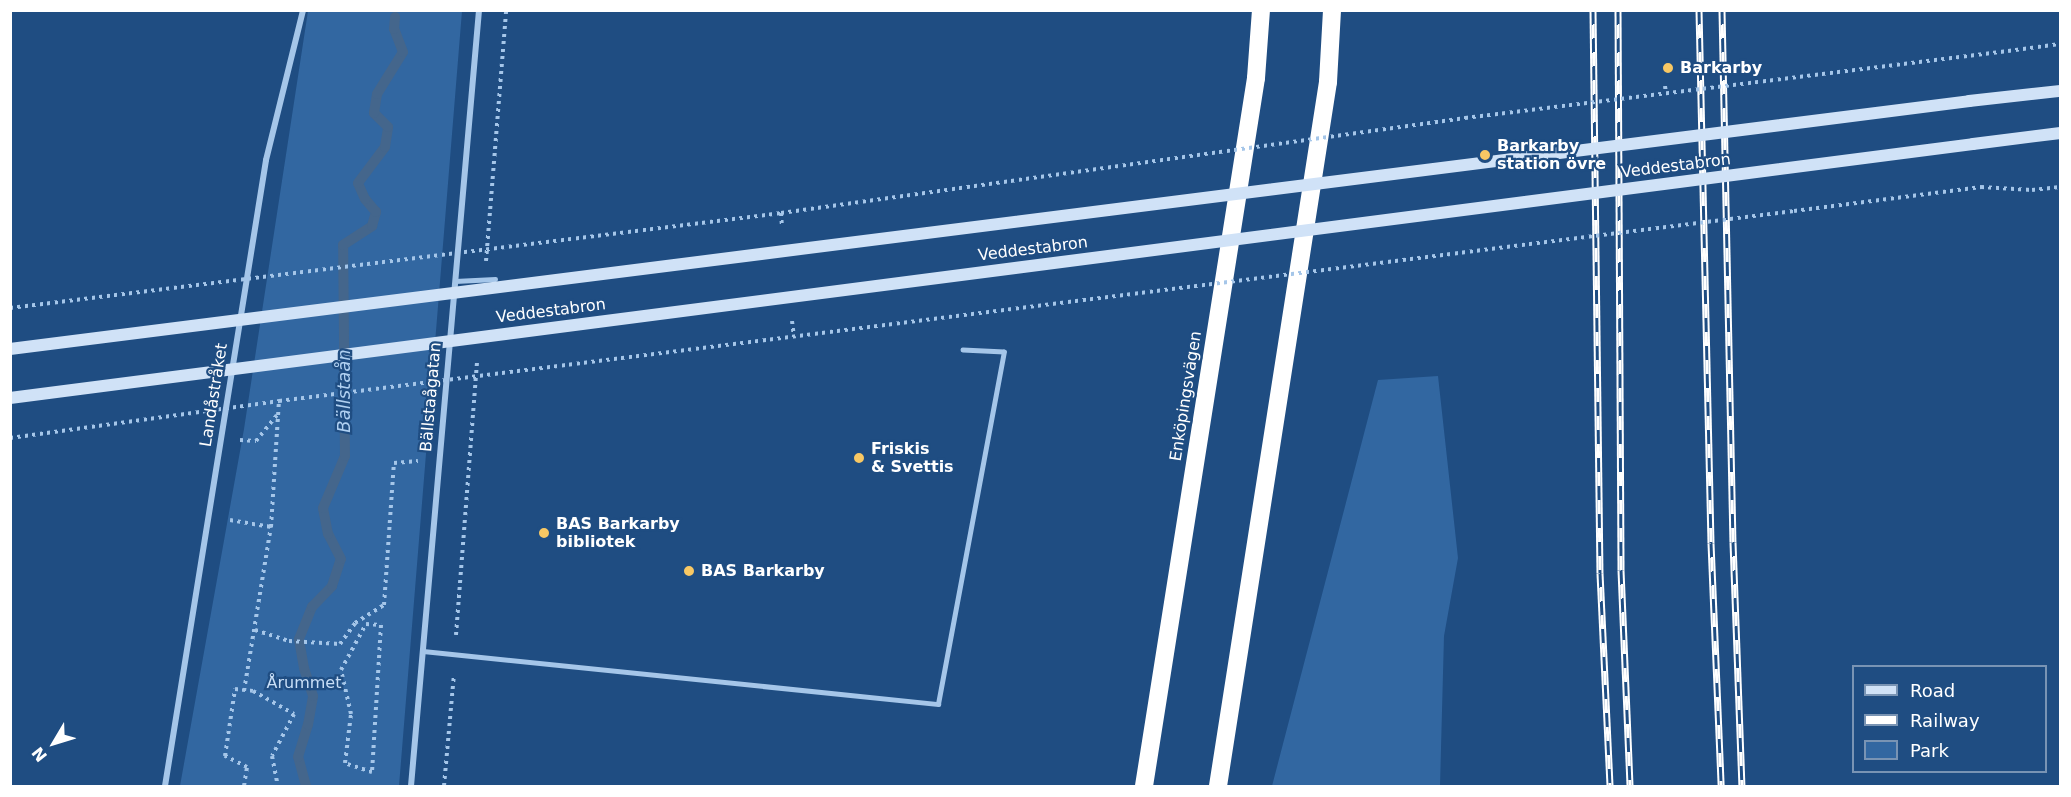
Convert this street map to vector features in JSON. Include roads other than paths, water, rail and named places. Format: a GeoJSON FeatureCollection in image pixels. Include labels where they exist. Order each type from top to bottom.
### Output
{"type":"FeatureCollection","features":[{"type":"Feature","properties":{"kind":"highway","name":"Enköpingsvägen"},"geometry":{"type":"LineString","coordinates":[[1144,786],[1256,78],[1261,10]]}},
{"type":"Feature","properties":{"kind":"highway"},"geometry":{"type":"LineString","coordinates":[[1218,786],[1328,82],[1332,10]]}},
{"type":"Feature","properties":{"kind":"street","name":"Landåstråket"},"geometry":{"type":"LineString","coordinates":[[165,786],[266,160],[303,10]]}},
{"type":"Feature","properties":{"kind":"street","name":"Bällstaågatan"},"geometry":{"type":"LineString","coordinates":[[411,786],[478,10]]}},
{"type":"Feature","properties":{"kind":"street","name":"Veddestabron"},"geometry":{"type":"LineString","coordinates":[[10,349],[2061,90]]}},
{"type":"Feature","properties":{"kind":"street","name":"Veddestabron"},"geometry":{"type":"LineString","coordinates":[[10,398],[2061,133]]}},
{"type":"Feature","properties":{"kind":"lane"},"geometry":{"type":"LineString","coordinates":[[455,281],[495,279]]}},
{"type":"Feature","properties":{"kind":"lane"},"geometry":{"type":"LineString","coordinates":[[423,651],[938,704],[1004,352],[963,350]]}},
{"type":"Feature","properties":{"kind":"waterway","name":"Bällstaån"},"geometry":{"type":"LineString","coordinates":[[306,786],[298,757],[308,725],[313,696],[304,668],[299,639],[312,607],[332,586],[341,559],[328,534],[323,508],[345,456],[343,245],[372,226],[376,212],[365,199],[358,183],[385,147],[388,127],[374,113],[377,94],[403,52],[394,29],[395,17]]}},
{"type":"Feature","properties":{"kind":"railway"},"geometry":{"type":"LineString","coordinates":[[1593,10],[1600,573],[1610,786]]}},
{"type":"Feature","properties":{"kind":"railway"},"geometry":{"type":"LineString","coordinates":[[1618,10],[1621,570],[1630,786]]}},
{"type":"Feature","properties":{"kind":"railway"},"geometry":{"type":"LineString","coordinates":[[1699,10],[1711,543],[1721,786]]}},
{"type":"Feature","properties":{"kind":"railway"},"geometry":{"type":"LineString","coordinates":[[1722,10],[1733,542],[1742,786]]}},
{"type":"Feature","properties":{"kind":"place","name":"Barkarby"},"geometry":{"type":"Point","coordinates":[1668,68]}},
{"type":"Feature","properties":{"kind":"place","name":"Barkarby station övre"},"geometry":{"type":"Point","coordinates":[1485,155]}},
{"type":"Feature","properties":{"kind":"place","name":"Friskis & Svettis"},"geometry":{"type":"Point","coordinates":[859,458]}},
{"type":"Feature","properties":{"kind":"place","name":"BAS Barkarby bibliotek"},"geometry":{"type":"Point","coordinates":[544,533]}},
{"type":"Feature","properties":{"kind":"place","name":"BAS Barkarby"},"geometry":{"type":"Point","coordinates":[689,571]}},
{"type":"Feature","properties":{"kind":"park label","name":"Årummet"},"geometry":{"type":"Point","coordinates":[304,683]}}]}
